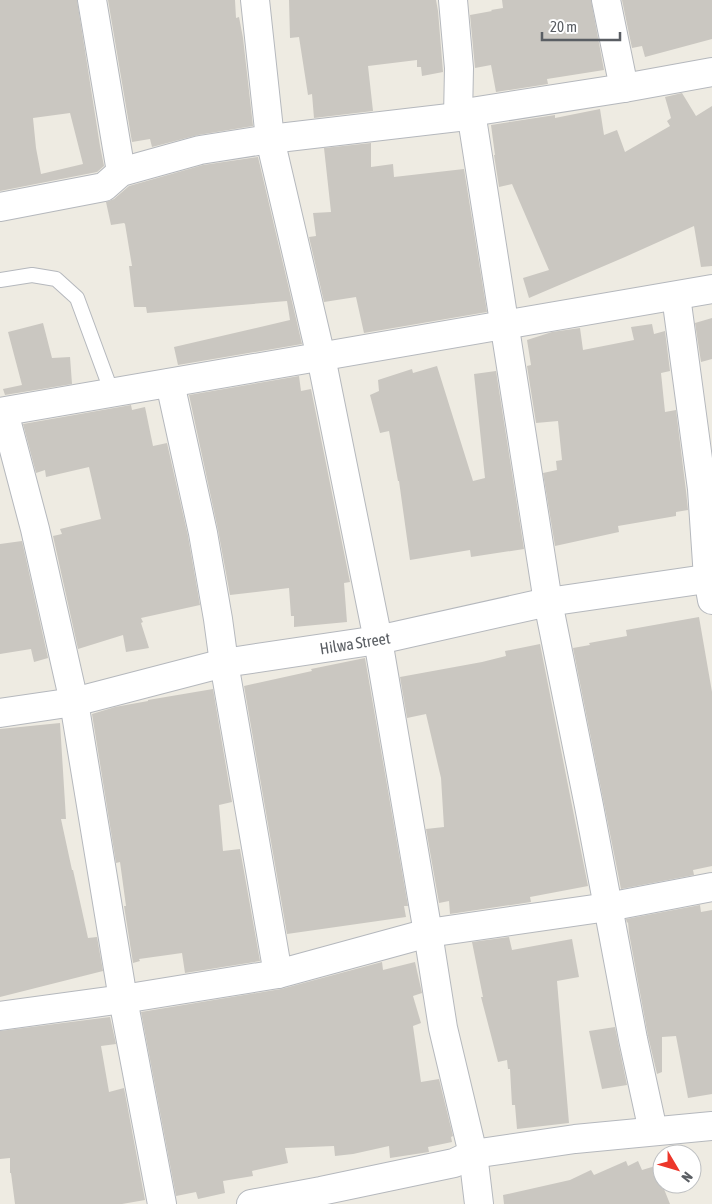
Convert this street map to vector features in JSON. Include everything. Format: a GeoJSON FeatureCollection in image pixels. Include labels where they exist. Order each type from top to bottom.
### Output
{"type":"FeatureCollection","features":[{"type":"Feature","properties":{"kind":"street"},"geometry":{"type":"LineString","coordinates":[[92,0],[121,172]]}},
{"type":"Feature","properties":{"kind":"street"},"geometry":{"type":"LineString","coordinates":[[255,0],[270,140],[321,357],[378,640],[442,1028],[473,1154],[478,1204]]}},
{"type":"Feature","properties":{"kind":"street"},"geometry":{"type":"LineString","coordinates":[[453,0],[465,114],[504,325],[548,602],[633,1039],[653,1131]]}},
{"type":"Feature","properties":{"kind":"street"},"geometry":{"type":"LineString","coordinates":[[606,0],[624,88]]}},
{"type":"Feature","properties":{"kind":"street"},"geometry":{"type":"LineString","coordinates":[[0,207],[104,187],[121,172],[200,150],[465,114],[712,72]]}},
{"type":"Feature","properties":{"kind":"street"},"geometry":{"type":"LineString","coordinates":[[162,1204],[123,999],[74,702],[35,529],[2,412],[712,289]]}},
{"type":"Feature","properties":{"kind":"street"},"geometry":{"type":"LineString","coordinates":[[676,296],[702,490],[711,585]]}},
{"type":"Feature","properties":{"kind":"street"},"geometry":{"type":"LineString","coordinates":[[170,383],[203,532],[278,974]]}},
{"type":"Feature","properties":{"kind":"street","name":"Hilwa Street"},"geometry":{"type":"LineString","coordinates":[[0,713],[74,702],[224,663],[378,640],[548,602],[711,585]]}},
{"type":"Feature","properties":{"kind":"street"},"geometry":{"type":"LineString","coordinates":[[0,1016],[123,999],[278,974],[428,934],[608,907],[712,887]]}},
{"type":"Feature","properties":{"kind":"street"},"geometry":{"type":"LineString","coordinates":[[251,1204],[454,1163],[473,1154],[575,1138],[712,1126]]}},
{"type":"Feature","properties":{"kind":"lane"},"geometry":{"type":"LineString","coordinates":[[0,280],[32,275],[56,279],[77,298],[112,393]]}},
{"type":"Feature","properties":{"kind":"building"},"geometry":{"type":"Polygon","coordinates":[[[0,0],[77,0],[104,166],[97,172],[0,191],[0,0]],[[70,113],[33,118],[41,174],[83,164],[70,113]]]}},
{"type":"Feature","properties":{"kind":"building"},"geometry":{"type":"Polygon","coordinates":[[[108,0],[235,0],[236,18],[239,17],[243,38],[253,126],[198,135],[152,147],[150,139],[132,142],[108,0]]]}},
{"type":"Feature","properties":{"kind":"building"},"geometry":{"type":"Polygon","coordinates":[[[289,0],[436,0],[443,72],[422,76],[421,67],[417,67],[417,60],[368,66],[373,111],[314,118],[312,94],[308,95],[299,37],[290,38],[289,0]]]}},
{"type":"Feature","properties":{"kind":"building"},"geometry":{"type":"Polygon","coordinates":[[[502,0],[591,0],[604,70],[547,79],[548,84],[496,92],[491,65],[475,68],[470,15],[503,8],[502,0]]]}},
{"type":"Feature","properties":{"kind":"building"},"geometry":{"type":"Polygon","coordinates":[[[622,0],[712,0],[712,39],[645,57],[642,46],[632,48],[622,0]]]}},
{"type":"Feature","properties":{"kind":"building"},"geometry":{"type":"Polygon","coordinates":[[[682,93],[696,116],[712,106],[712,266],[701,267],[694,226],[529,298],[523,278],[549,270],[512,184],[499,187],[491,125],[555,115],[555,118],[600,109],[604,135],[617,130],[625,152],[670,126],[667,121],[671,118],[665,97],[682,93]]]}},
{"type":"Feature","properties":{"kind":"building"},"geometry":{"type":"Polygon","coordinates":[[[371,143],[371,167],[393,164],[394,177],[464,169],[487,312],[364,333],[356,297],[324,302],[309,237],[316,236],[313,213],[331,212],[324,148],[371,143]]]}},
{"type":"Feature","properties":{"kind":"building"},"geometry":{"type":"Polygon","coordinates":[[[258,157],[302,344],[178,365],[174,347],[290,320],[287,301],[147,313],[146,307],[134,307],[129,266],[132,266],[125,224],[111,225],[106,202],[114,199],[129,186],[203,165],[258,157]]]}},
{"type":"Feature","properties":{"kind":"building"},"geometry":{"type":"Polygon","coordinates":[[[712,318],[712,359],[701,362],[695,323],[712,318]]]}},
{"type":"Feature","properties":{"kind":"building"},"geometry":{"type":"Polygon","coordinates":[[[43,323],[52,358],[70,357],[72,384],[5,395],[3,389],[22,385],[8,332],[43,323]]]}},
{"type":"Feature","properties":{"kind":"building"},"geometry":{"type":"Polygon","coordinates":[[[652,324],[654,334],[665,331],[670,371],[661,373],[665,412],[676,410],[688,510],[676,512],[676,516],[618,526],[619,532],[555,546],[543,473],[557,470],[556,461],[562,460],[558,421],[536,423],[527,366],[531,365],[527,340],[552,332],[580,328],[583,350],[634,340],[631,327],[652,324]]]}},
{"type":"Feature","properties":{"kind":"building"},"geometry":{"type":"Polygon","coordinates":[[[437,366],[473,481],[485,478],[474,374],[496,371],[524,549],[471,557],[470,550],[410,560],[399,481],[389,431],[380,433],[370,395],[379,391],[378,380],[412,369],[413,373],[437,366]]]}},
{"type":"Feature","properties":{"kind":"building"},"geometry":{"type":"Polygon","coordinates":[[[299,376],[301,391],[311,389],[350,582],[344,583],[347,622],[294,627],[294,616],[291,616],[289,588],[230,595],[189,395],[299,376]]]}},
{"type":"Feature","properties":{"kind":"building"},"geometry":{"type":"Polygon","coordinates":[[[131,405],[132,410],[145,407],[153,446],[167,443],[188,536],[200,605],[141,618],[149,648],[126,652],[123,635],[78,649],[53,536],[62,534],[60,529],[101,519],[89,467],[46,477],[45,470],[36,473],[23,424],[131,405]]]}},
{"type":"Feature","properties":{"kind":"building"},"geometry":{"type":"Polygon","coordinates":[[[22,541],[48,658],[34,662],[31,649],[0,654],[0,544],[22,541]]]}},
{"type":"Feature","properties":{"kind":"building"},"geometry":{"type":"Polygon","coordinates":[[[699,617],[712,692],[712,866],[693,870],[694,875],[621,889],[573,648],[627,636],[626,630],[699,617]]]}},
{"type":"Feature","properties":{"kind":"building"},"geometry":{"type":"Polygon","coordinates":[[[540,644],[588,886],[530,897],[531,902],[450,914],[449,901],[439,903],[426,829],[444,827],[441,778],[426,714],[407,718],[400,677],[482,662],[506,656],[505,651],[540,644]]]}},
{"type":"Feature","properties":{"kind":"building"},"geometry":{"type":"Polygon","coordinates":[[[365,658],[408,906],[404,906],[406,917],[287,934],[244,686],[365,658]]]}},
{"type":"Feature","properties":{"kind":"building"},"geometry":{"type":"Polygon","coordinates":[[[213,689],[232,802],[219,805],[223,851],[240,849],[260,961],[185,973],[182,953],[139,959],[140,961],[133,963],[124,906],[126,906],[120,862],[116,863],[92,714],[148,700],[213,689]]]}},
{"type":"Feature","properties":{"kind":"building"},"geometry":{"type":"Polygon","coordinates":[[[60,723],[66,819],[61,819],[88,938],[97,937],[103,971],[0,997],[0,729],[60,723]]]}},
{"type":"Feature","properties":{"kind":"building"},"geometry":{"type":"Polygon","coordinates":[[[700,905],[701,912],[712,910],[712,1094],[688,1098],[676,1036],[662,1037],[662,1072],[657,1074],[626,919],[700,905]]]}},
{"type":"Feature","properties":{"kind":"building"},"geometry":{"type":"Polygon","coordinates":[[[509,937],[512,950],[572,939],[579,977],[557,981],[569,1123],[517,1129],[515,1105],[512,1105],[510,1069],[508,1069],[507,1060],[498,1062],[481,997],[483,997],[472,942],[509,937]]]}},
{"type":"Feature","properties":{"kind":"building"},"geometry":{"type":"Polygon","coordinates":[[[382,962],[383,970],[415,962],[422,993],[413,996],[421,1023],[413,1026],[421,1082],[439,1079],[453,1136],[451,1137],[452,1142],[428,1147],[429,1152],[390,1158],[389,1146],[335,1156],[334,1146],[285,1148],[288,1163],[252,1171],[253,1176],[223,1181],[225,1193],[198,1199],[196,1192],[176,1196],[141,1012],[281,989],[382,962]]]}},
{"type":"Feature","properties":{"kind":"building"},"geometry":{"type":"Polygon","coordinates":[[[110,1017],[116,1044],[101,1046],[109,1092],[124,1088],[145,1200],[122,1204],[15,1204],[10,1173],[10,1158],[0,1159],[0,1031],[110,1017]]]}},
{"type":"Feature","properties":{"kind":"building"},"geometry":{"type":"Polygon","coordinates":[[[615,1027],[627,1085],[602,1089],[589,1031],[615,1027]]]}},
{"type":"Feature","properties":{"kind":"building"},"geometry":{"type":"Polygon","coordinates":[[[626,1161],[628,1166],[638,1161],[642,1170],[652,1167],[652,1194],[666,1194],[670,1204],[504,1204],[503,1195],[570,1180],[591,1170],[594,1175],[626,1161]]]}}]}
